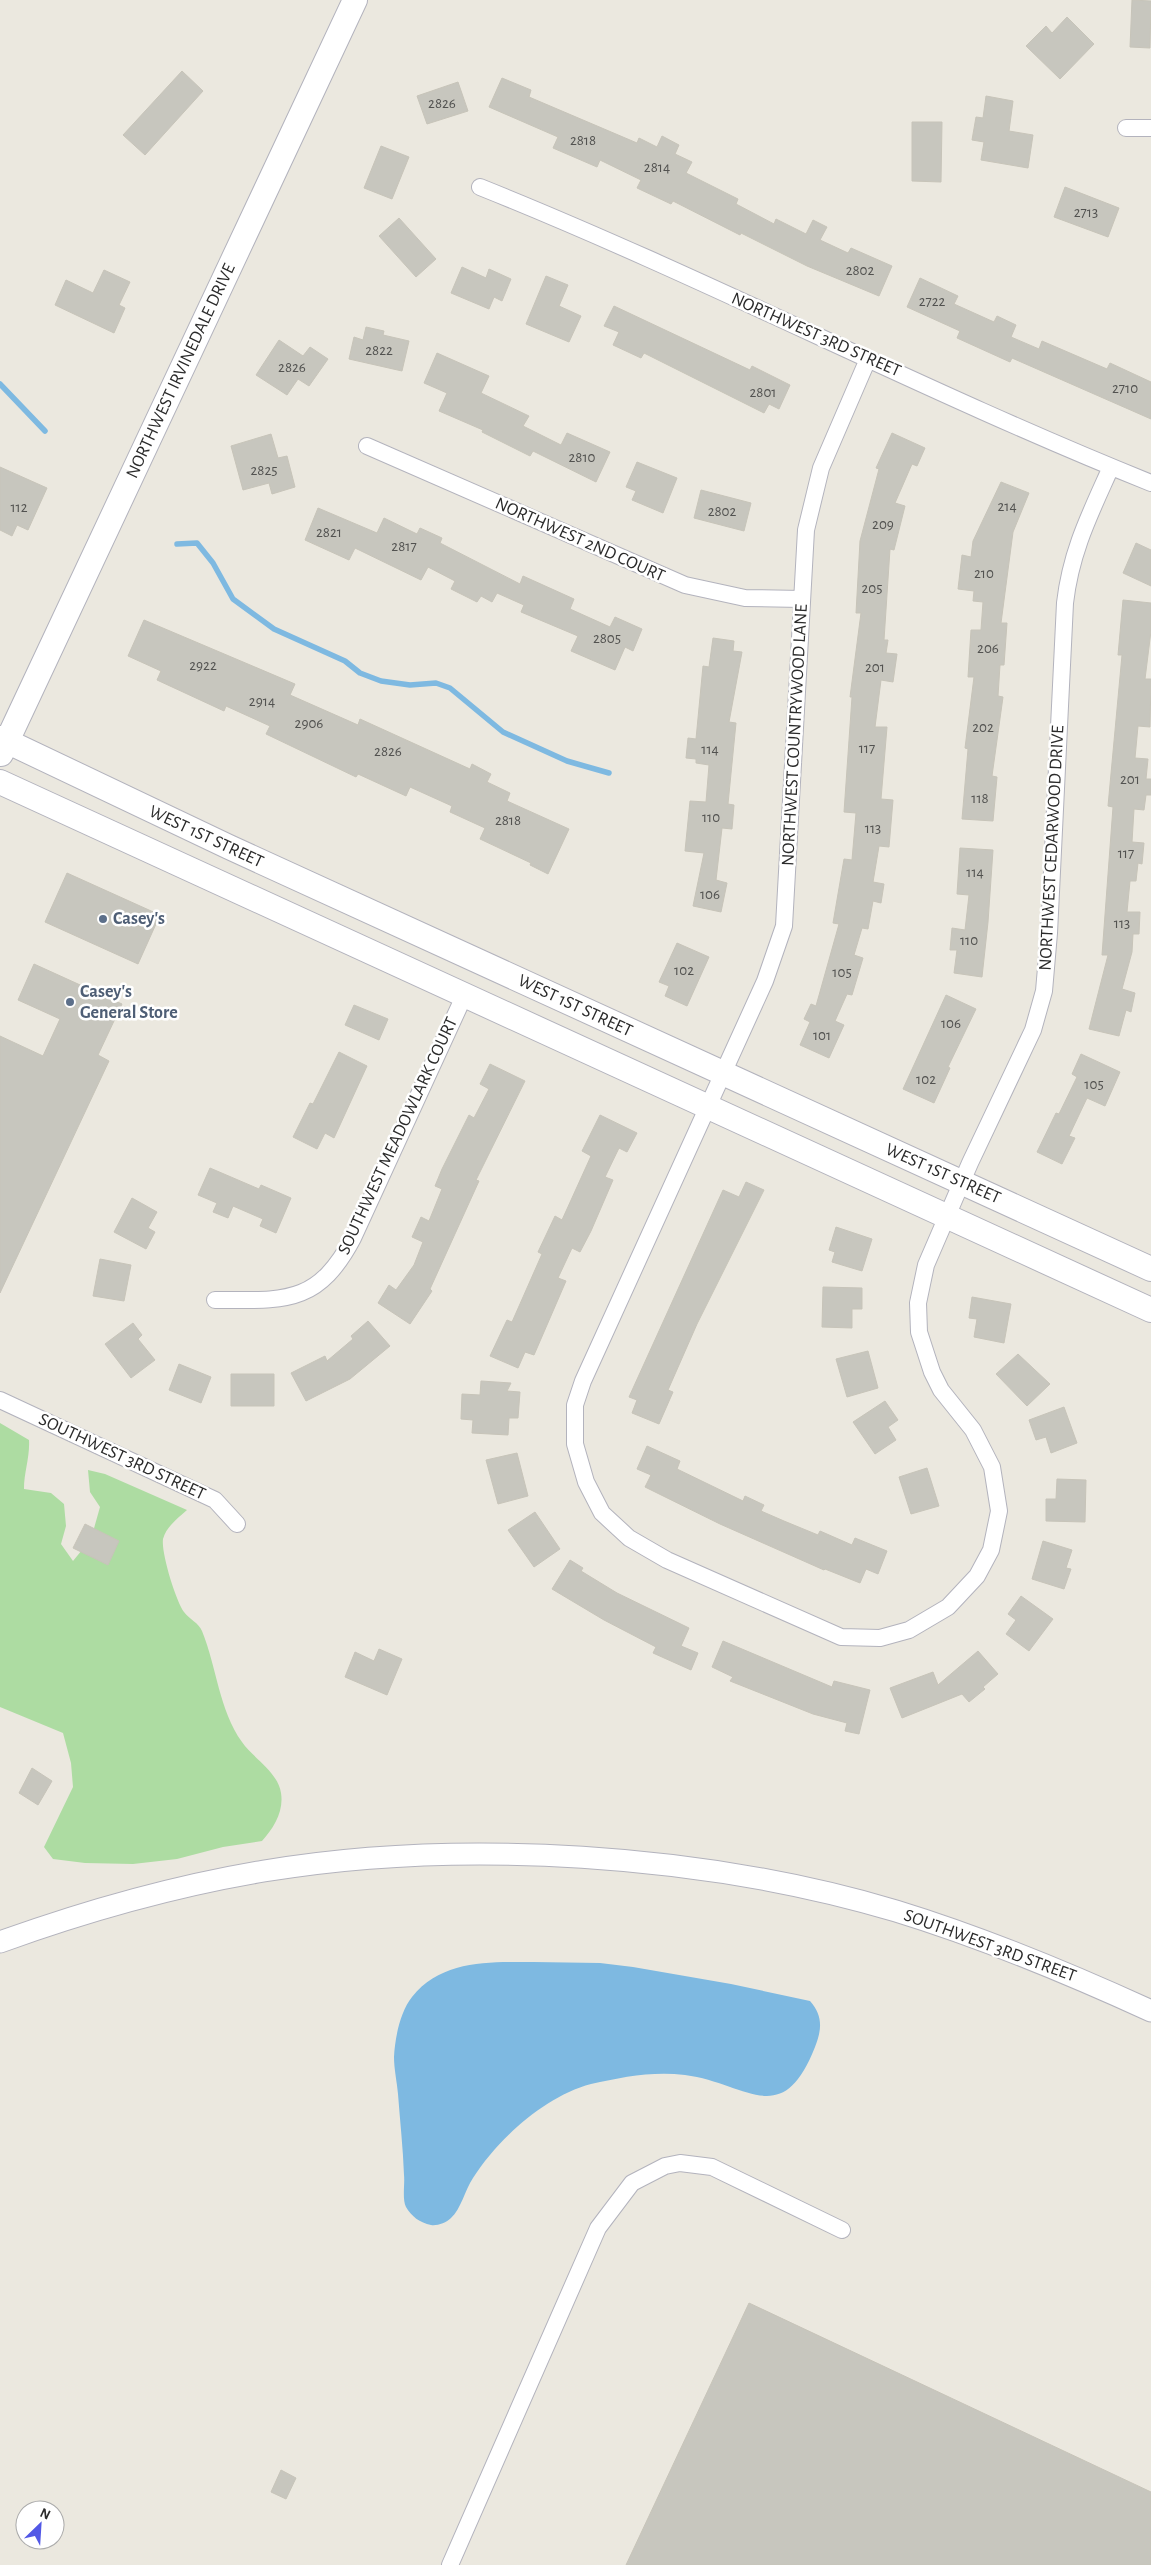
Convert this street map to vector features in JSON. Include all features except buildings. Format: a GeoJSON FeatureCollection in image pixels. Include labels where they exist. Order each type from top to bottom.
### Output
{"type":"FeatureCollection","features":[{"type":"Feature","properties":{"kind":"main road","name":"NORTHWEST IRVINEDALE DRIVE"},"geometry":{"type":"LineString","coordinates":[[2,745],[355,0]]}},
{"type":"Feature","properties":{"kind":"main road","name":"WEST 1ST STREET"},"geometry":{"type":"LineString","coordinates":[[2,745],[135,804],[1151,1269]]}},
{"type":"Feature","properties":{"kind":"main road","name":"WEST 1ST STREET"},"geometry":{"type":"LineString","coordinates":[[0,782],[1151,1310]]}},
{"type":"Feature","properties":{"kind":"street"},"geometry":{"type":"LineString","coordinates":[[1126,128],[1151,128]]}},
{"type":"Feature","properties":{"kind":"street","name":"NORTHWEST 3RD STREET"},"geometry":{"type":"LineString","coordinates":[[480,188],[584,229],[868,359],[1151,483]]}},
{"type":"Feature","properties":{"kind":"street","name":"NORTHWEST COUNTRYWOOD LANE"},"geometry":{"type":"LineString","coordinates":[[794,1616],[667,1560],[629,1538],[602,1513],[586,1482],[575,1444],[575,1405],[582,1381],[765,981],[784,926],[806,530],[821,468],[868,359]]}},
{"type":"Feature","properties":{"kind":"street","name":"NORTHWEST 2ND COURT"},"geometry":{"type":"LineString","coordinates":[[367,446],[685,585],[744,598],[802,599]]}},
{"type":"Feature","properties":{"kind":"street","name":"NORTHWEST CEDARWOOD DRIVE"},"geometry":{"type":"LineString","coordinates":[[794,1616],[841,1637],[880,1638],[909,1630],[948,1607],[977,1576],[991,1550],[999,1511],[992,1467],[973,1430],[941,1390],[932,1372],[919,1332],[920,1290],[926,1265],[1033,1030],[1044,991],[1049,933],[1068,572],[1086,522],[1111,467]]}},
{"type":"Feature","properties":{"kind":"street","name":"SOUTHWEST MEADOWLARK COURT"},"geometry":{"type":"LineString","coordinates":[[215,1300],[276,1300],[303,1294],[330,1273],[353,1238],[465,994]]}},
{"type":"Feature","properties":{"kind":"street","name":"SOUTHWEST 3RD STREET"},"geometry":{"type":"LineString","coordinates":[[0,1400],[215,1500],[237,1524]]}},
{"type":"Feature","properties":{"kind":"street","name":"SOUTHWEST 3RD STREET"},"geometry":{"type":"LineString","coordinates":[[0,1942],[121,1902],[194,1884],[265,1870],[436,1854],[589,1858],[755,1879],[825,1893],[894,1911],[965,1934],[1036,1961],[1151,2011]]}},
{"type":"Feature","properties":{"kind":"street"},"geometry":{"type":"LineString","coordinates":[[450,2565],[598,2228],[632,2183],[664,2166],[680,2163],[712,2167],[842,2230]]}},
{"type":"Feature","properties":{"kind":"green space"},"geometry":{"type":"Polygon","coordinates":[[[0,1423],[29,1440],[24,1489],[51,1493],[64,1504],[66,1526],[61,1544],[73,1561],[91,1539],[100,1507],[90,1492],[88,1470],[105,1474],[187,1510],[173,1523],[163,1539],[167,1565],[173,1588],[184,1612],[202,1631],[223,1703],[234,1730],[279,1785],[282,1800],[279,1813],[274,1825],[262,1841],[223,1847],[177,1859],[133,1864],[85,1863],[53,1859],[44,1847],[73,1787],[71,1763],[63,1733],[0,1707],[0,1423]]]}},
{"type":"Feature","properties":{"kind":"water"},"geometry":{"type":"Polygon","coordinates":[[[484,1963],[600,1963],[633,1967],[731,1984],[810,2001],[819,2017],[819,2034],[815,2047],[802,2073],[789,2088],[776,2095],[761,2096],[685,2075],[649,2074],[591,2084],[557,2098],[509,2134],[483,2163],[473,2178],[458,2210],[451,2218],[444,2223],[436,2225],[423,2223],[410,2213],[404,2200],[403,2155],[394,2057],[397,2034],[404,2010],[412,1997],[424,1985],[452,1969],[484,1963]]]}},
{"type":"Feature","properties":{"kind":"waterway"},"geometry":{"type":"LineString","coordinates":[[0,384],[45,431]]}},
{"type":"Feature","properties":{"kind":"waterway"},"geometry":{"type":"LineString","coordinates":[[177,544],[197,543],[213,563],[233,599],[274,629],[345,661],[360,673],[381,681],[410,685],[436,683],[450,688],[503,732],[567,761],[609,773]]}},
{"type":"Feature","properties":{"kind":"place","name":"Casey's"},"geometry":{"type":"Point","coordinates":[103,919]}},
{"type":"Feature","properties":{"kind":"place","name":"Casey's General Store"},"geometry":{"type":"Point","coordinates":[70,1002]}}]}
